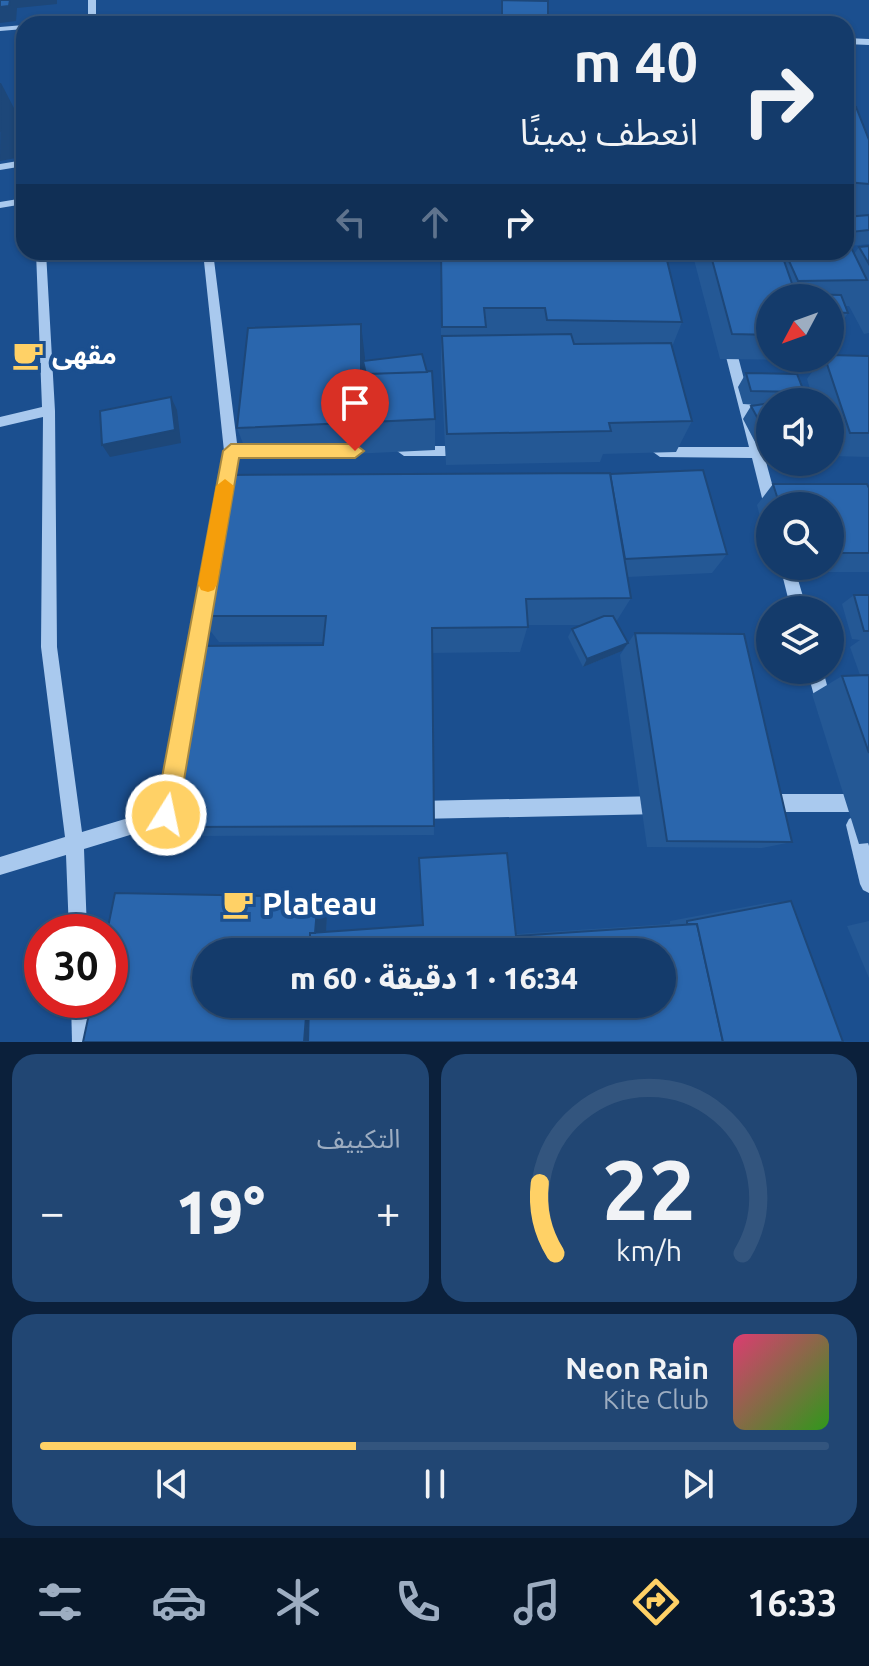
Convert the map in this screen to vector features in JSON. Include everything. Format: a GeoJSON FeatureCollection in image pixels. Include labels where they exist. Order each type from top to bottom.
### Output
{"type":"FeatureCollection","features":[{"type":"Feature","properties":{"kind":"street"},"geometry":{"type":"LineString","coordinates":[[41,260],[49,411],[49,647],[75,845],[77,914]]}},
{"type":"Feature","properties":{"kind":"street"},"geometry":{"type":"LineString","coordinates":[[209,260],[231,451],[221,511]]}},
{"type":"Feature","properties":{"kind":"street"},"geometry":{"type":"LineString","coordinates":[[724,329],[756,427]]}},
{"type":"Feature","properties":{"kind":"street"},"geometry":{"type":"LineString","coordinates":[[0,422],[49,411]]}},
{"type":"Feature","properties":{"kind":"street"},"geometry":{"type":"LineString","coordinates":[[231,451],[247,451]]}},
{"type":"Feature","properties":{"kind":"street"},"geometry":{"type":"LineString","coordinates":[[391,451],[470,451]]}},
{"type":"Feature","properties":{"kind":"street"},"geometry":{"type":"LineString","coordinates":[[646,452],[756,452]]}},
{"type":"Feature","properties":{"kind":"street"},"geometry":{"type":"LineString","coordinates":[[166,815],[207,587]]}},
{"type":"Feature","properties":{"kind":"street"},"geometry":{"type":"LineString","coordinates":[[819,684],[830,729]]}},
{"type":"Feature","properties":{"kind":"street"},"geometry":{"type":"LineString","coordinates":[[746,803],[848,795],[869,803]]}},
{"type":"Feature","properties":{"kind":"street"},"geometry":{"type":"LineString","coordinates":[[848,795],[869,884]]}},
{"type":"Feature","properties":{"kind":"street"},"geometry":{"type":"LineString","coordinates":[[401,810],[683,804]]}},
{"type":"Feature","properties":{"kind":"street"},"geometry":{"type":"LineString","coordinates":[[0,866],[166,815],[213,814]]}},
{"type":"Feature","properties":{"kind":"street"},"geometry":{"type":"LineString","coordinates":[[81,1018],[82,1042]]}},
{"type":"Feature","properties":{"kind":"building"},"geometry":{"type":"Polygon","coordinates":[[[0,0],[10,0],[9,6],[0,7],[0,0]]]}},
{"type":"Feature","properties":{"kind":"building"},"geometry":{"type":"Polygon","coordinates":[[[502,0],[548,1],[548,16],[502,16],[502,0]]]}},
{"type":"Feature","properties":{"kind":"building"},"geometry":{"type":"Polygon","coordinates":[[[854,107],[869,140],[869,184],[854,183],[854,107]]]}},
{"type":"Feature","properties":{"kind":"building"},"geometry":{"type":"Polygon","coordinates":[[[869,215],[869,230],[854,232],[854,216],[869,215]]]}},
{"type":"Feature","properties":{"kind":"building"},"geometry":{"type":"Polygon","coordinates":[[[869,246],[869,264],[859,247],[869,246]]]}},
{"type":"Feature","properties":{"kind":"building"},"geometry":{"type":"Polygon","coordinates":[[[854,253],[867,280],[798,281],[789,260],[854,260],[854,253]]]}},
{"type":"Feature","properties":{"kind":"building"},"geometry":{"type":"Polygon","coordinates":[[[441,260],[667,260],[682,322],[547,320],[545,308],[484,308],[486,327],[442,327],[441,260]]]}},
{"type":"Feature","properties":{"kind":"building"},"geometry":{"type":"Polygon","coordinates":[[[712,260],[784,260],[792,284],[756,284],[756,335],[732,334],[712,260]]]}},
{"type":"Feature","properties":{"kind":"building"},"geometry":{"type":"Polygon","coordinates":[[[361,324],[361,374],[432,371],[435,419],[237,428],[248,328],[361,324]]]}},
{"type":"Feature","properties":{"kind":"building"},"geometry":{"type":"Polygon","coordinates":[[[571,334],[574,344],[671,343],[692,421],[609,423],[611,431],[447,434],[442,336],[571,334]]]}},
{"type":"Feature","properties":{"kind":"building"},"geometry":{"type":"Polygon","coordinates":[[[422,354],[427,372],[366,374],[363,361],[422,354]]]}},
{"type":"Feature","properties":{"kind":"building"},"geometry":{"type":"Polygon","coordinates":[[[844,355],[869,356],[869,433],[850,433],[844,415],[844,388],[835,388],[830,372],[844,372],[844,355]]]}},
{"type":"Feature","properties":{"kind":"building"},"geometry":{"type":"Polygon","coordinates":[[[746,373],[797,374],[802,388],[756,388],[756,391],[751,391],[746,373]]]}},
{"type":"Feature","properties":{"kind":"building"},"geometry":{"type":"Polygon","coordinates":[[[171,397],[175,430],[102,445],[100,411],[171,397]]]}},
{"type":"Feature","properties":{"kind":"building"},"geometry":{"type":"Polygon","coordinates":[[[703,470],[727,554],[625,559],[610,474],[703,470]]]}},
{"type":"Feature","properties":{"kind":"building"},"geometry":{"type":"Polygon","coordinates":[[[610,473],[631,598],[526,599],[528,627],[432,628],[434,826],[169,827],[199,646],[323,645],[326,616],[199,616],[223,475],[610,473]]]}},
{"type":"Feature","properties":{"kind":"building"},"geometry":{"type":"Polygon","coordinates":[[[773,484],[867,484],[869,553],[844,553],[844,492],[776,492],[773,484]]]}},
{"type":"Feature","properties":{"kind":"building"},"geometry":{"type":"Polygon","coordinates":[[[854,595],[869,595],[869,631],[864,631],[854,595]]]}},
{"type":"Feature","properties":{"kind":"building"},"geometry":{"type":"Polygon","coordinates":[[[604,616],[613,616],[628,643],[587,659],[572,629],[604,616]]]}},
{"type":"Feature","properties":{"kind":"building"},"geometry":{"type":"Polygon","coordinates":[[[635,633],[744,634],[792,842],[667,841],[635,633]]]}},
{"type":"Feature","properties":{"kind":"building"},"geometry":{"type":"Polygon","coordinates":[[[869,675],[869,753],[844,682],[844,676],[869,675]]]}},
{"type":"Feature","properties":{"kind":"building"},"geometry":{"type":"Polygon","coordinates":[[[507,853],[516,936],[697,924],[723,1042],[308,1042],[309,1018],[676,1018],[676,938],[310,938],[310,933],[423,925],[419,858],[507,853]]]}},
{"type":"Feature","properties":{"kind":"building"},"geometry":{"type":"Polygon","coordinates":[[[115,893],[318,897],[315,933],[310,933],[310,938],[192,938],[192,1018],[306,1018],[304,1042],[83,1042],[88,1018],[128,1018],[128,914],[111,914],[115,893]]]}},
{"type":"Feature","properties":{"kind":"building"},"geometry":{"type":"Polygon","coordinates":[[[791,901],[843,1042],[723,1042],[697,924],[687,924],[687,921],[791,901]]]}},
{"type":"Feature","properties":{"kind":"slow traffic"},"geometry":{"type":"LineString","coordinates":[[208,584],[225,486]]}},
{"type":"Feature","properties":{"kind":"place","name":"مقهى"},"geometry":{"type":"Point","coordinates":[28,355]}},
{"type":"Feature","properties":{"kind":"place","name":"Plateau"},"geometry":{"type":"Point","coordinates":[238,904]}},
{"type":"Feature","properties":{"kind":"route"},"geometry":{"type":"LineString","coordinates":[[166,815],[231,451],[355,451]]}}]}
